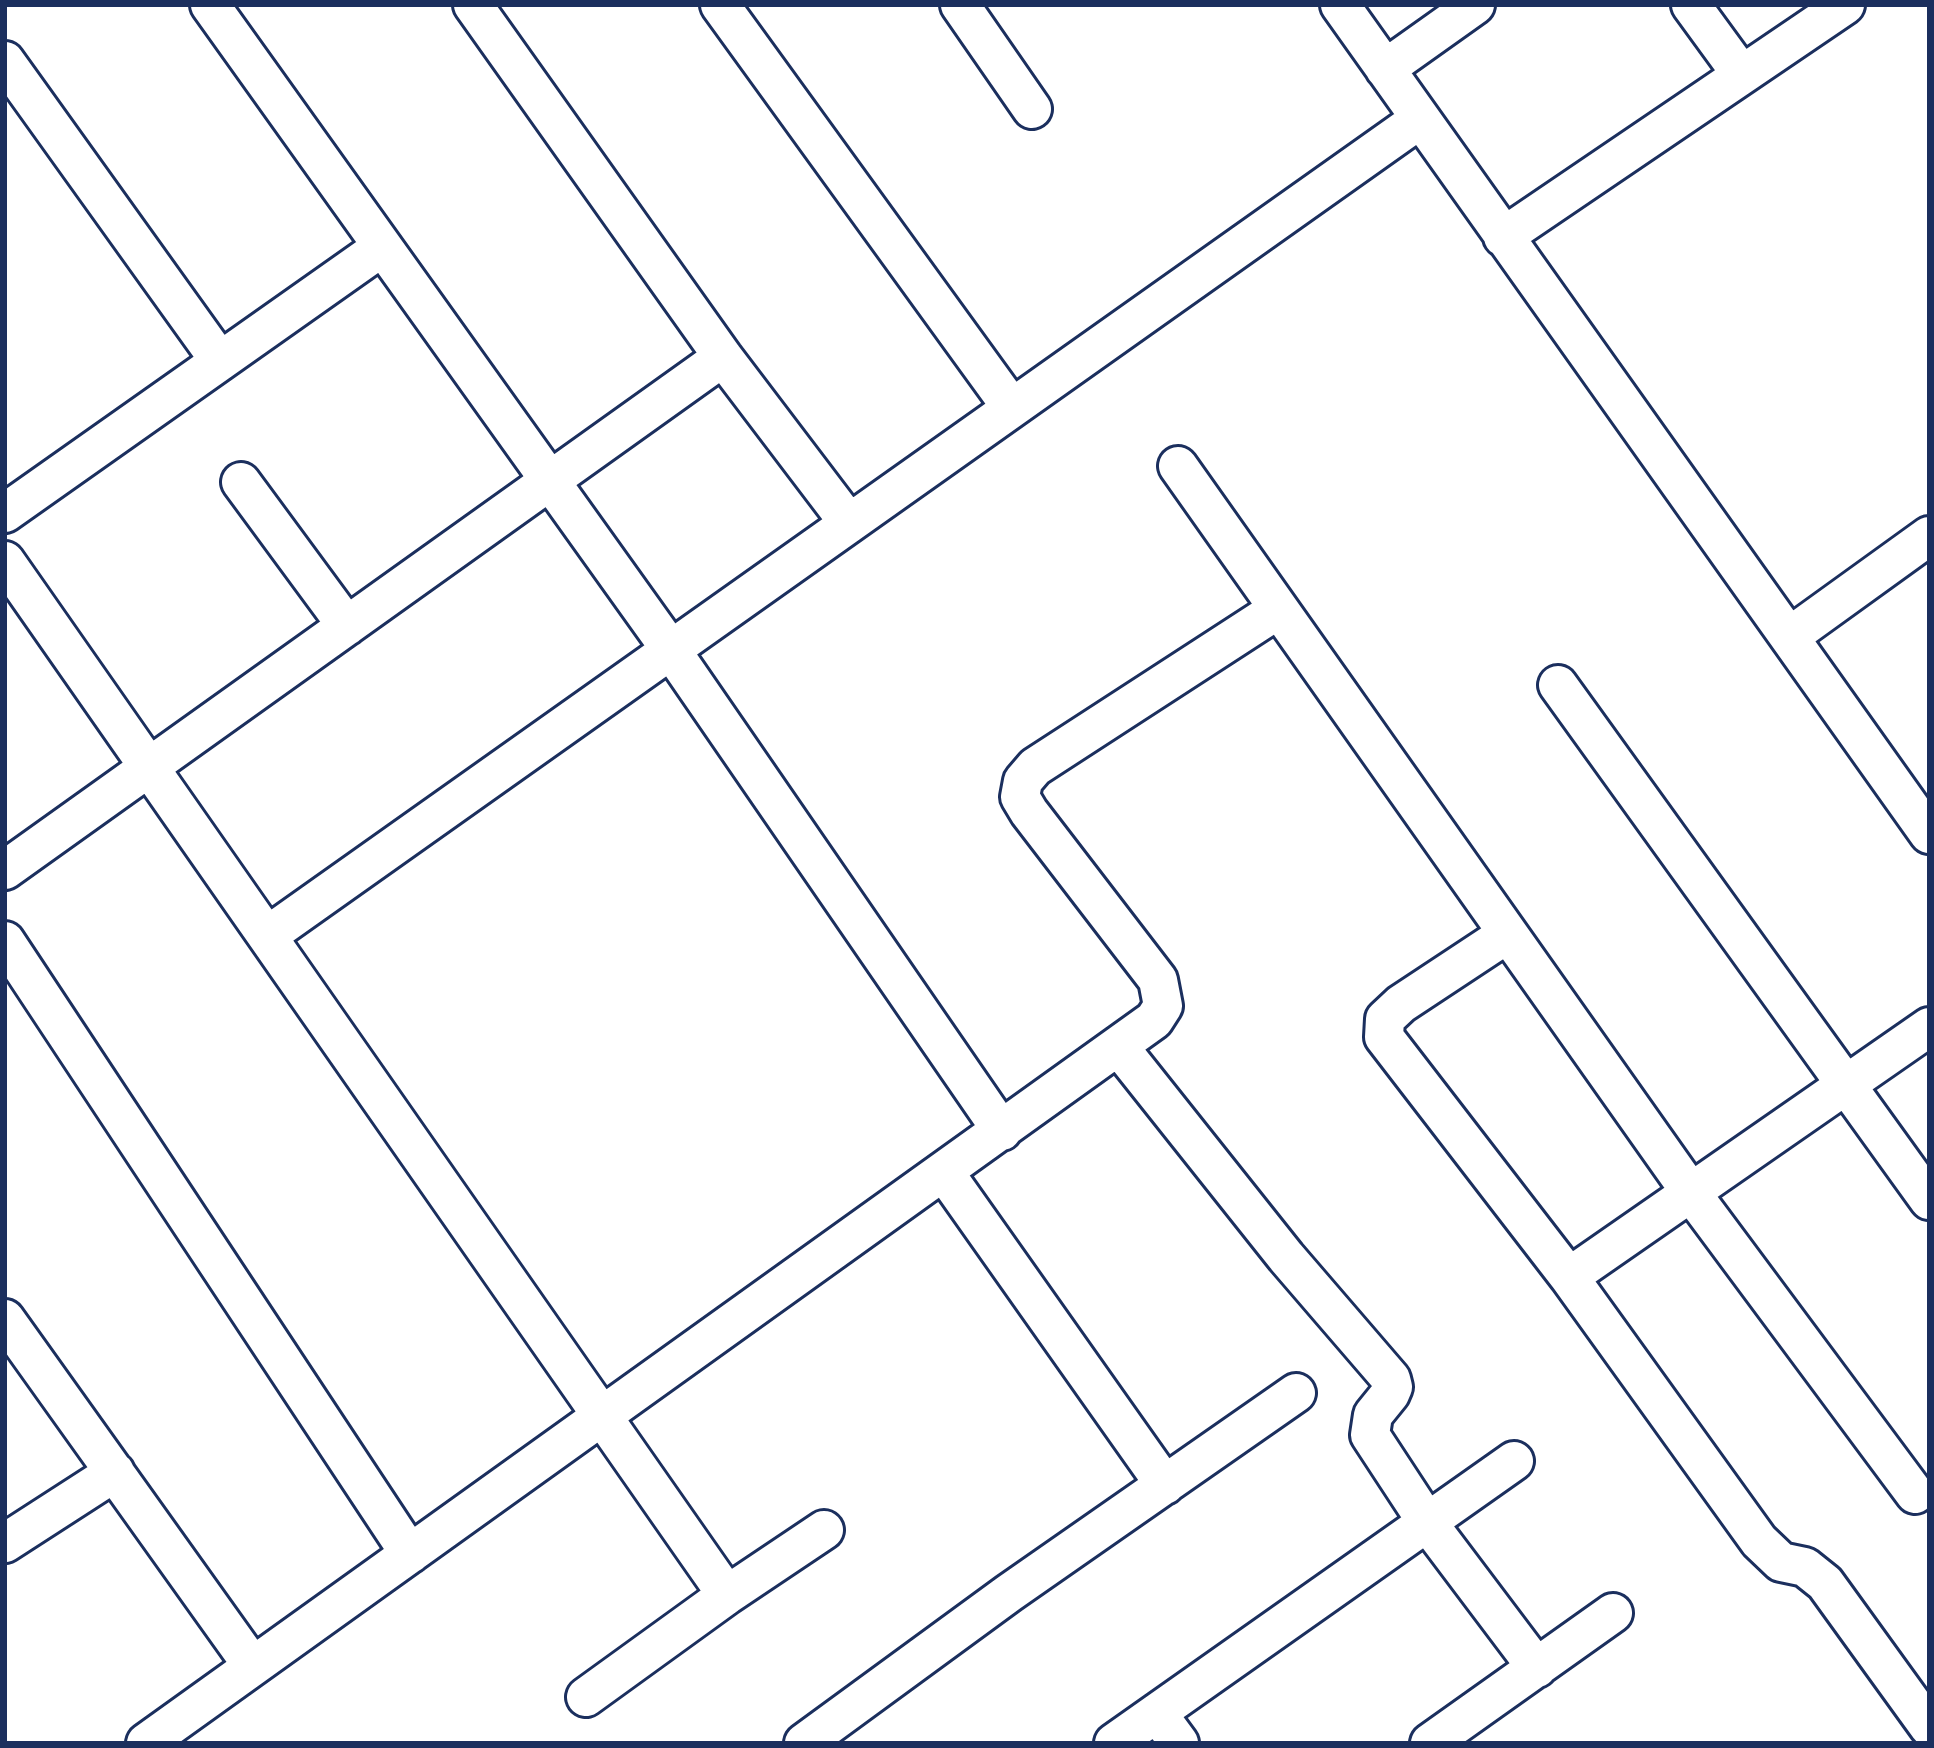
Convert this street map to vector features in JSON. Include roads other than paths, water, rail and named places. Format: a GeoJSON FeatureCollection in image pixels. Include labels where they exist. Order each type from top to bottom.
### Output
{"type":"FeatureCollection","features":[{"type":"Feature","properties":{"kind":"street"},"geometry":{"type":"LineString","coordinates":[[210,5],[671,650],[1002,1131]]}},
{"type":"Feature","properties":{"kind":"street"},"geometry":{"type":"LineString","coordinates":[[474,5],[723,357],[849,523]]}},
{"type":"Feature","properties":{"kind":"street"},"geometry":{"type":"LineString","coordinates":[[720,5],[1012,408]]}},
{"type":"Feature","properties":{"kind":"street"},"geometry":{"type":"LineString","coordinates":[[960,5],[1032,109]]}},
{"type":"Feature","properties":{"kind":"street"},"geometry":{"type":"LineString","coordinates":[[1340,5],[1929,834]]}},
{"type":"Feature","properties":{"kind":"street"},"geometry":{"type":"LineString","coordinates":[[1385,69],[1475,5]]}},
{"type":"Feature","properties":{"kind":"street"},"geometry":{"type":"LineString","coordinates":[[1691,5],[1742,75]]}},
{"type":"Feature","properties":{"kind":"street"},"geometry":{"type":"LineString","coordinates":[[1503,237],[1842,6]]}},
{"type":"Feature","properties":{"kind":"street"},"geometry":{"type":"LineString","coordinates":[[5,61],[220,361]]}},
{"type":"Feature","properties":{"kind":"street"},"geometry":{"type":"LineString","coordinates":[[267,936],[1420,119]]}},
{"type":"Feature","properties":{"kind":"street"},"geometry":{"type":"LineString","coordinates":[[5,513],[382,247]]}},
{"type":"Feature","properties":{"kind":"street"},"geometry":{"type":"LineString","coordinates":[[5,870],[723,357]]}},
{"type":"Feature","properties":{"kind":"street"},"geometry":{"type":"LineString","coordinates":[[1178,466],[1277,610],[1692,1194],[1915,1494]]}},
{"type":"Feature","properties":{"kind":"street"},"geometry":{"type":"LineString","coordinates":[[241,482],[347,626]]}},
{"type":"Feature","properties":{"kind":"street"},"geometry":{"type":"LineString","coordinates":[[1789,637],[1929,536]]}},
{"type":"Feature","properties":{"kind":"street"},"geometry":{"type":"LineString","coordinates":[[5,561],[727,1595]]}},
{"type":"Feature","properties":{"kind":"street"},"geometry":{"type":"LineString","coordinates":[[146,1743],[1154,1020],[1163,1006],[1163,992],[1158,980],[1029,812],[1020,797],[1023,781],[1035,767],[1277,610]]}},
{"type":"Feature","properties":{"kind":"street"},"geometry":{"type":"LineString","coordinates":[[1558,685],[1929,1200]]}},
{"type":"Feature","properties":{"kind":"street"},"geometry":{"type":"LineString","coordinates":[[1507,934],[1401,1004],[1385,1019],[1384,1037],[1569,1278],[1759,1541],[1781,1562],[1805,1567],[1820,1578],[1929,1727]]}},
{"type":"Feature","properties":{"kind":"street"},"geometry":{"type":"LineString","coordinates":[[5,941],[410,1554]]}},
{"type":"Feature","properties":{"kind":"street"},"geometry":{"type":"LineString","coordinates":[[1569,1278],[1929,1027]]}},
{"type":"Feature","properties":{"kind":"street"},"geometry":{"type":"LineString","coordinates":[[1119,1047],[1286,1257],[1391,1379],[1393,1387],[1373,1415],[1370,1435],[1427,1522],[1536,1668]]}},
{"type":"Feature","properties":{"kind":"street"},"geometry":{"type":"LineString","coordinates":[[944,1172],[1165,1485]]}},
{"type":"Feature","properties":{"kind":"street"},"geometry":{"type":"LineString","coordinates":[[5,1318],[252,1665]]}},
{"type":"Feature","properties":{"kind":"street"},"geometry":{"type":"LineString","coordinates":[[804,1743],[1296,1393]]}},
{"type":"Feature","properties":{"kind":"street"},"geometry":{"type":"LineString","coordinates":[[1114,1743],[1168,1728],[1427,1522],[1514,1461]]}},
{"type":"Feature","properties":{"kind":"street"},"geometry":{"type":"LineString","coordinates":[[5,1543],[115,1472]]}},
{"type":"Feature","properties":{"kind":"street"},"geometry":{"type":"LineString","coordinates":[[586,1698],[727,1595],[824,1530]]}},
{"type":"Feature","properties":{"kind":"street"},"geometry":{"type":"LineString","coordinates":[[1430,1743],[1613,1613]]}}]}
